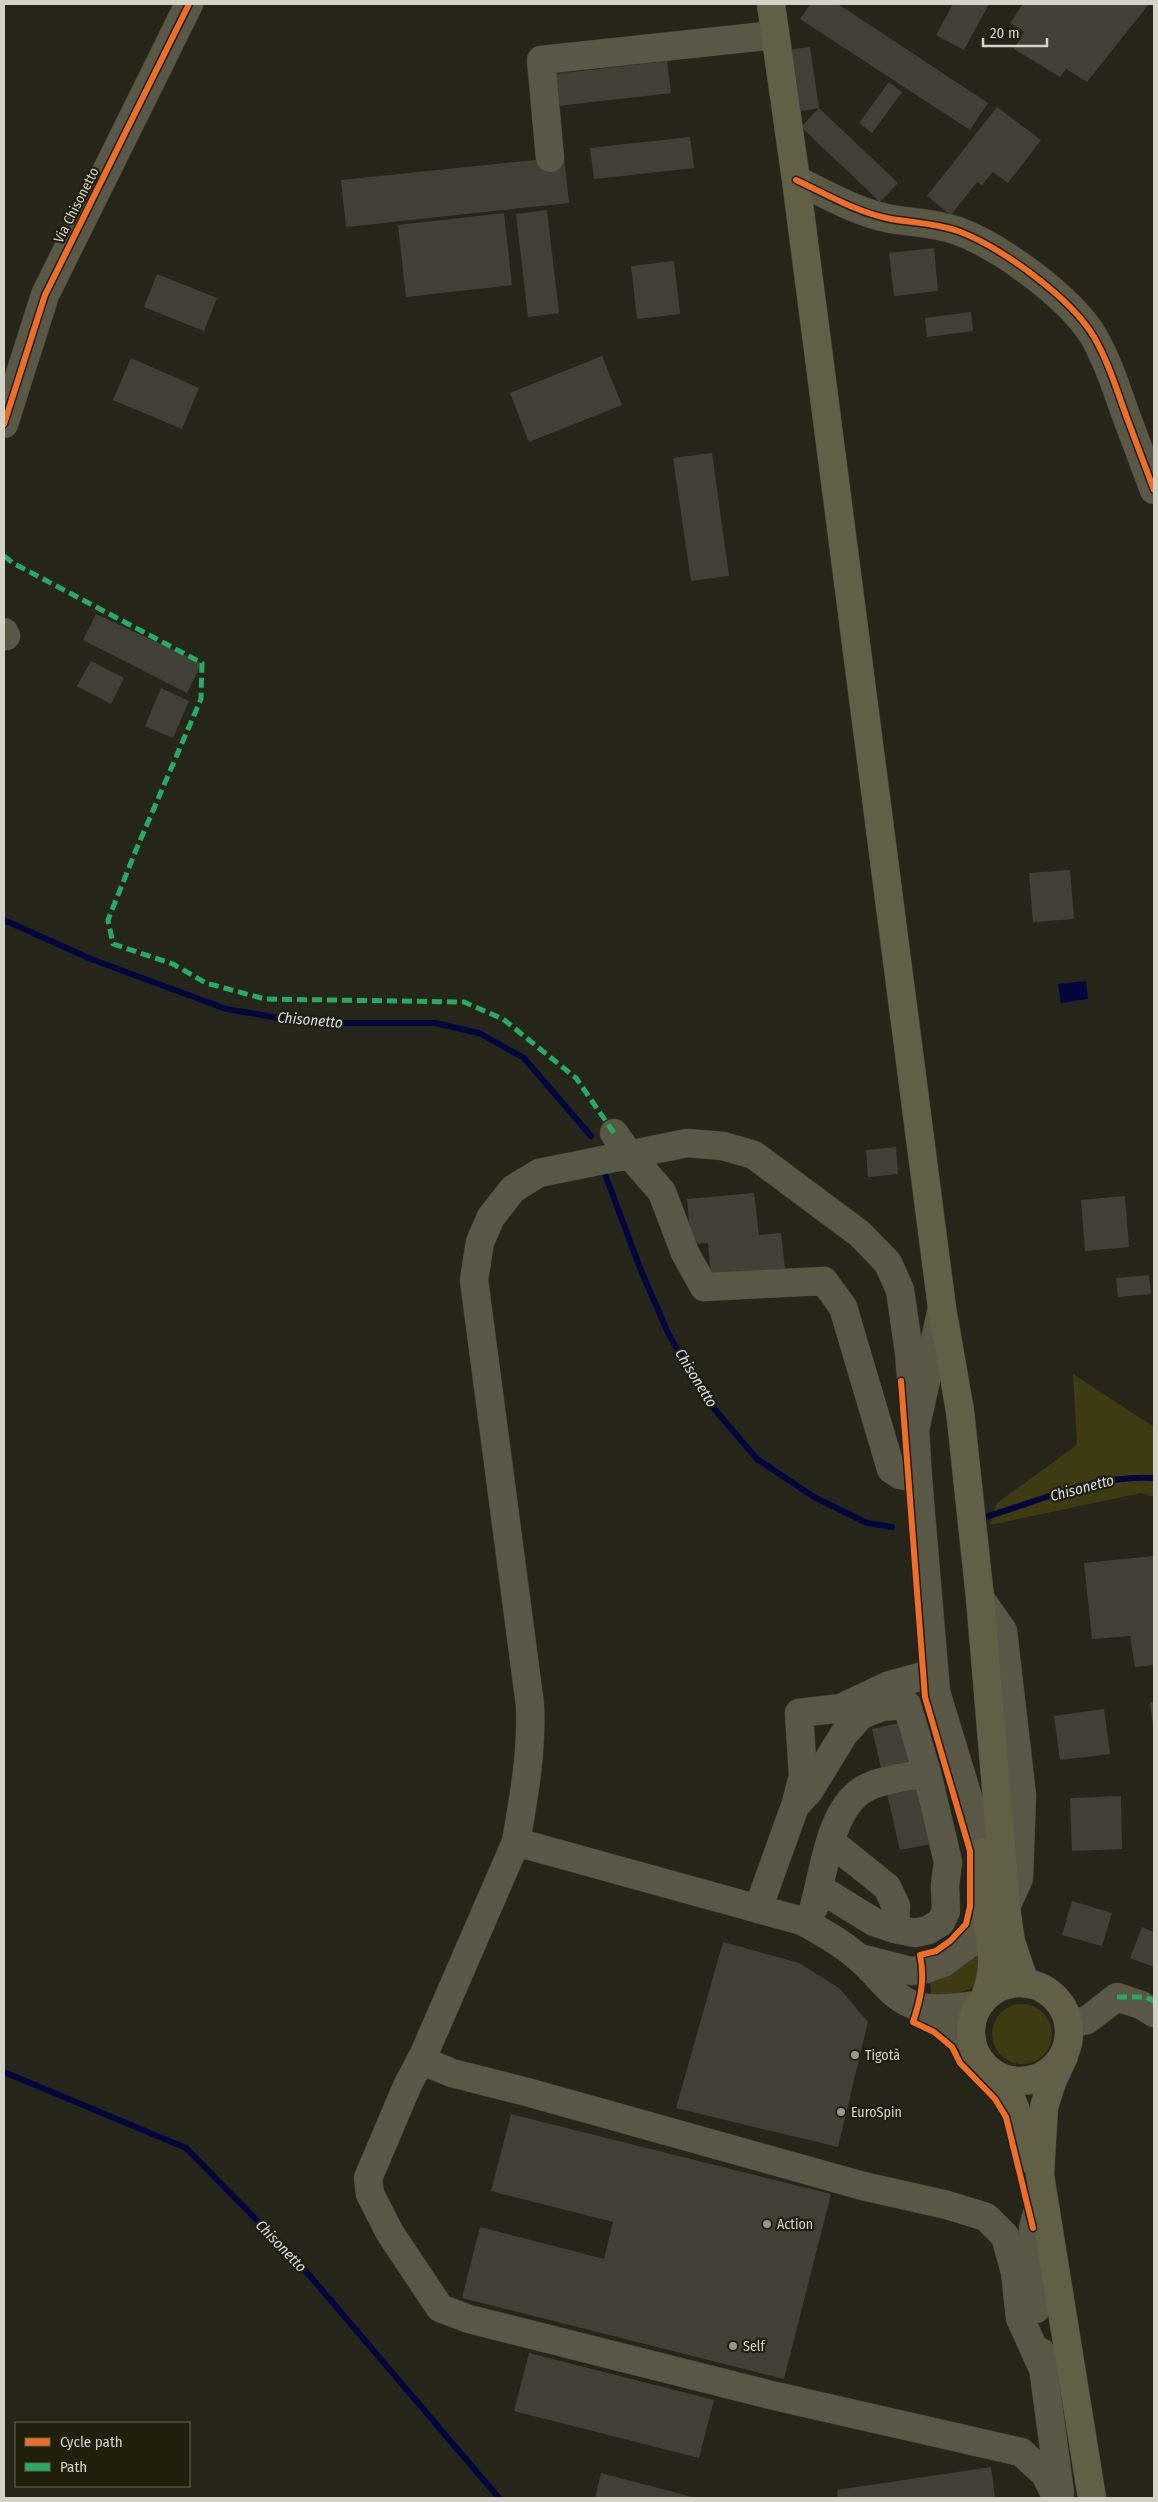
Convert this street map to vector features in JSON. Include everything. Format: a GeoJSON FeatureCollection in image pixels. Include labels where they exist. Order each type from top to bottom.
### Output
{"type":"FeatureCollection","features":[{"type":"Feature","properties":{"kind":"main road"},"geometry":{"type":"LineString","coordinates":[[771,4],[796,180],[943,1320],[960,1411],[980,1598],[996,1911],[992,1979],[970,2028],[971,2040],[975,2053],[982,2065],[992,2074],[1013,2103],[1041,2185],[1092,2498]]}},
{"type":"Feature","properties":{"kind":"main road"},"geometry":{"type":"LineString","coordinates":[[943,1320],[948,1412],[982,1844],[996,1911],[1011,1942],[1025,1983]]}},
{"type":"Feature","properties":{"kind":"main road"},"geometry":{"type":"LineString","coordinates":[[982,2001],[997,1988],[1011,1983],[1025,1983],[1041,1987],[1054,1996],[1064,2009],[1070,2024],[1069,2041],[1052,2082],[1044,2108],[1041,2185]]}},
{"type":"Feature","properties":{"kind":"main road"},"geometry":{"type":"LineString","coordinates":[[992,2074],[1008,2080],[1024,2082],[1040,2078],[1047,2074],[1064,2056]]}},
{"type":"Feature","properties":{"kind":"street","name":"Via Chisonetto"},"geometry":{"type":"LineString","coordinates":[[4,424],[45,295],[189,4]]}},
{"type":"Feature","properties":{"kind":"street"},"geometry":{"type":"LineString","coordinates":[[550,158],[541,60],[775,35]]}},
{"type":"Feature","properties":{"kind":"street"},"geometry":{"type":"LineString","coordinates":[[796,180],[864,211],[890,219],[929,222],[958,231],[994,247],[1068,306],[1094,336],[1110,370],[1154,490]]}},
{"type":"Feature","properties":{"kind":"street"},"geometry":{"type":"LineString","coordinates":[[621,1143],[662,1192],[685,1253],[704,1287],[824,1282],[842,1307],[891,1469],[900,1476],[918,1478]]}},
{"type":"Feature","properties":{"kind":"street"},"geometry":{"type":"LineString","coordinates":[[982,1844],[936,1692],[909,1352],[900,1290],[888,1263],[860,1234],[754,1155],[723,1146],[687,1143],[621,1143],[539,1173],[513,1189],[491,1217],[480,1242],[474,1280],[530,1705],[532,1738],[528,1770],[516,1842],[368,2178],[370,2194],[390,2233],[440,2308],[469,2318],[775,2396],[1021,2452],[1045,2474],[1059,2498]]}},
{"type":"Feature","properties":{"kind":"street"},"geometry":{"type":"LineString","coordinates":[[915,1430],[943,1320]]}},
{"type":"Feature","properties":{"kind":"street"},"geometry":{"type":"LineString","coordinates":[[758,1909],[802,1785],[799,1713],[841,1708],[890,1685],[934,1673]]}},
{"type":"Feature","properties":{"kind":"street"},"geometry":{"type":"LineString","coordinates":[[795,1806],[809,1791],[844,1734],[861,1716],[882,1707],[907,1705],[927,1773],[948,1862],[945,1885],[946,1911],[941,1922],[928,1930],[915,1933],[895,1929],[874,1922],[819,1888]]}},
{"type":"Feature","properties":{"kind":"street"},"geometry":{"type":"LineString","coordinates":[[809,1925],[837,1821],[849,1803],[864,1789],[893,1780],[927,1773]]}},
{"type":"Feature","properties":{"kind":"street"},"geometry":{"type":"LineString","coordinates":[[516,1842],[809,1925],[828,1935],[860,1958],[892,1993],[918,2006],[971,2040]]}},
{"type":"Feature","properties":{"kind":"street"},"geometry":{"type":"LineString","coordinates":[[831,1842],[887,1887],[896,1906],[895,1929]]}},
{"type":"Feature","properties":{"kind":"street"},"geometry":{"type":"LineString","coordinates":[[860,1958],[904,1970],[923,1970],[943,1963],[974,1940],[996,1911]]}},
{"type":"Feature","properties":{"kind":"street"},"geometry":{"type":"LineString","coordinates":[[1070,2024],[1087,2020],[1117,1997],[1141,2005],[1154,2013]]}},
{"type":"Feature","properties":{"kind":"street"},"geometry":{"type":"LineString","coordinates":[[918,2006],[942,2008],[982,2001]]}},
{"type":"Feature","properties":{"kind":"street"},"geometry":{"type":"LineString","coordinates":[[424,2054],[430,2064],[452,2073],[556,2100],[863,2186],[947,2205],[986,2217],[1005,2236],[1015,2272],[1020,2318],[1043,2369]]}},
{"type":"Feature","properties":{"kind":"street"},"geometry":{"type":"LineString","coordinates":[[1041,2185],[1033,2228],[1037,2327],[1059,2498]]}},
{"type":"Feature","properties":{"kind":"street"},"geometry":{"type":"LineString","coordinates":[[1021,2452],[1035,2439],[1049,2420]]}},
{"type":"Feature","properties":{"kind":"shaded area"},"geometry":{"type":"Polygon","coordinates":[[[1086,981],[1088,999],[1061,1003],[1058,984],[1086,981]]]}},
{"type":"Feature","properties":{"kind":"shaded area"},"geometry":{"type":"Polygon","coordinates":[[[1073,1374],[1154,1427],[1154,1497],[1141,1493],[990,1525],[997,1503],[1077,1445],[1073,1374]]]}},
{"type":"Feature","properties":{"kind":"shaded area"},"geometry":{"type":"Polygon","coordinates":[[[979,1942],[978,1986],[956,1994],[931,1994],[930,1978],[979,1942]]]}},
{"type":"Feature","properties":{"kind":"shaded area"},"geometry":{"type":"Polygon","coordinates":[[[1016,2004],[1028,2004],[1044,2012],[1050,2022],[1052,2034],[1050,2046],[1044,2056],[1028,2064],[1016,2064],[1000,2056],[992,2040],[992,2028],[1000,2012],[1016,2004]]]}},
{"type":"Feature","properties":{"kind":"building"},"geometry":{"type":"Polygon","coordinates":[[[810,4],[838,4],[988,103],[970,130],[800,19],[810,4]]]}},
{"type":"Feature","properties":{"kind":"building"},"geometry":{"type":"Polygon","coordinates":[[[953,4],[989,4],[964,50],[936,35],[953,4]]]}},
{"type":"Feature","properties":{"kind":"building"},"geometry":{"type":"Polygon","coordinates":[[[1023,4],[1149,4],[1087,82],[1066,69],[1060,77],[1014,49],[1024,32],[1010,23],[1023,4]]]}},
{"type":"Feature","properties":{"kind":"building"},"geometry":{"type":"Polygon","coordinates":[[[810,47],[819,108],[797,112],[788,50],[810,47]]]}},
{"type":"Feature","properties":{"kind":"building"},"geometry":{"type":"Polygon","coordinates":[[[667,61],[671,93],[558,106],[554,74],[667,61]]]}},
{"type":"Feature","properties":{"kind":"building"},"geometry":{"type":"Polygon","coordinates":[[[889,82],[902,92],[872,133],[859,123],[889,82]]]}},
{"type":"Feature","properties":{"kind":"building"},"geometry":{"type":"Polygon","coordinates":[[[997,107],[1041,140],[1008,183],[993,172],[982,185],[977,182],[951,215],[927,196],[997,107]]]}},
{"type":"Feature","properties":{"kind":"building"},"geometry":{"type":"Polygon","coordinates":[[[819,108],[898,183],[880,202],[801,127],[819,108]]]}},
{"type":"Feature","properties":{"kind":"building"},"geometry":{"type":"Polygon","coordinates":[[[690,137],[694,168],[594,179],[590,148],[690,137]]]}},
{"type":"Feature","properties":{"kind":"building"},"geometry":{"type":"Polygon","coordinates":[[[564,157],[569,203],[346,227],[341,180],[564,157]]]}},
{"type":"Feature","properties":{"kind":"building"},"geometry":{"type":"Polygon","coordinates":[[[547,210],[559,313],[528,317],[516,214],[547,210]]]}},
{"type":"Feature","properties":{"kind":"building"},"geometry":{"type":"Polygon","coordinates":[[[504,213],[512,285],[406,297],[398,225],[504,213]]]}},
{"type":"Feature","properties":{"kind":"building"},"geometry":{"type":"Polygon","coordinates":[[[934,248],[938,291],[894,296],[889,253],[934,248]]]}},
{"type":"Feature","properties":{"kind":"building"},"geometry":{"type":"Polygon","coordinates":[[[674,261],[680,314],[637,319],[631,266],[674,261]]]}},
{"type":"Feature","properties":{"kind":"building"},"geometry":{"type":"Polygon","coordinates":[[[157,274],[217,298],[204,331],[144,307],[157,274]]]}},
{"type":"Feature","properties":{"kind":"building"},"geometry":{"type":"Polygon","coordinates":[[[971,312],[973,331],[927,337],[925,318],[971,312]]]}},
{"type":"Feature","properties":{"kind":"building"},"geometry":{"type":"Polygon","coordinates":[[[602,356],[622,405],[529,442],[510,393],[602,356]]]}},
{"type":"Feature","properties":{"kind":"building"},"geometry":{"type":"Polygon","coordinates":[[[131,358],[199,388],[182,429],[113,400],[131,358]]]}},
{"type":"Feature","properties":{"kind":"building"},"geometry":{"type":"Polygon","coordinates":[[[712,453],[729,576],[691,581],[673,458],[712,453]]]}},
{"type":"Feature","properties":{"kind":"building"},"geometry":{"type":"Polygon","coordinates":[[[96,614],[202,663],[187,693],[83,640],[96,614]]]}},
{"type":"Feature","properties":{"kind":"building"},"geometry":{"type":"Polygon","coordinates":[[[91,661],[124,678],[111,704],[77,686],[91,661]]]}},
{"type":"Feature","properties":{"kind":"building"},"geometry":{"type":"Polygon","coordinates":[[[161,688],[189,701],[173,738],[145,726],[161,688]]]}},
{"type":"Feature","properties":{"kind":"building"},"geometry":{"type":"Polygon","coordinates":[[[1070,870],[1074,919],[1033,922],[1029,873],[1070,870]]]}},
{"type":"Feature","properties":{"kind":"building"},"geometry":{"type":"Polygon","coordinates":[[[896,1147],[898,1174],[868,1177],[866,1150],[896,1147]]]}},
{"type":"Feature","properties":{"kind":"building"},"geometry":{"type":"Polygon","coordinates":[[[754,1193],[759,1235],[781,1233],[785,1269],[711,1276],[708,1243],[691,1244],[687,1199],[754,1193]]]}},
{"type":"Feature","properties":{"kind":"building"},"geometry":{"type":"Polygon","coordinates":[[[1125,1196],[1129,1247],[1085,1251],[1081,1200],[1125,1196]]]}},
{"type":"Feature","properties":{"kind":"building"},"geometry":{"type":"Polygon","coordinates":[[[1149,1275],[1151,1294],[1118,1297],[1116,1278],[1149,1275]]]}},
{"type":"Feature","properties":{"kind":"building"},"geometry":{"type":"Polygon","coordinates":[[[1154,1556],[1154,1665],[1135,1667],[1130,1636],[1092,1639],[1084,1563],[1154,1556]]]}},
{"type":"Feature","properties":{"kind":"building"},"geometry":{"type":"Polygon","coordinates":[[[1150,1702],[1154,1702],[1154,1726],[1153,1726],[1150,1702]]]}},
{"type":"Feature","properties":{"kind":"building"},"geometry":{"type":"Polygon","coordinates":[[[1104,1709],[1110,1754],[1060,1760],[1054,1716],[1104,1709]]]}},
{"type":"Feature","properties":{"kind":"building"},"geometry":{"type":"Polygon","coordinates":[[[903,1722],[931,1844],[900,1850],[872,1729],[903,1722]]]}},
{"type":"Feature","properties":{"kind":"building"},"geometry":{"type":"Polygon","coordinates":[[[1121,1796],[1122,1849],[1072,1851],[1070,1798],[1121,1796]]]}},
{"type":"Feature","properties":{"kind":"building"},"geometry":{"type":"Polygon","coordinates":[[[1072,1901],[1112,1913],[1102,1946],[1062,1935],[1072,1901]]]}},
{"type":"Feature","properties":{"kind":"building"},"geometry":{"type":"Polygon","coordinates":[[[1142,1927],[1154,1932],[1154,1967],[1130,1958],[1142,1927]]]}},
{"type":"Feature","properties":{"kind":"building"},"geometry":{"type":"Polygon","coordinates":[[[723,1942],[799,1963],[839,1988],[868,2022],[838,2147],[676,2108],[723,1942]]]}},
{"type":"Feature","properties":{"kind":"building"},"geometry":{"type":"Polygon","coordinates":[[[511,2114],[831,2194],[784,2379],[462,2298],[480,2227],[604,2259],[613,2222],[491,2191],[511,2114]]]}},
{"type":"Feature","properties":{"kind":"building"},"geometry":{"type":"Polygon","coordinates":[[[529,2353],[714,2400],[699,2458],[514,2411],[529,2353]]]}},
{"type":"Feature","properties":{"kind":"building"},"geometry":{"type":"Polygon","coordinates":[[[991,2467],[995,2498],[838,2498],[837,2490],[991,2467]]]}},
{"type":"Feature","properties":{"kind":"building"},"geometry":{"type":"Polygon","coordinates":[[[601,2473],[696,2498],[595,2498],[601,2473]]]}},
{"type":"Feature","properties":{"kind":"waterway","name":"Chisonetto"},"geometry":{"type":"LineString","coordinates":[[4,920],[91,959],[226,1009],[310,1023],[435,1023],[479,1033],[524,1058],[591,1136]]}},
{"type":"Feature","properties":{"kind":"waterway","name":"Chisonetto"},"geometry":{"type":"LineString","coordinates":[[605,1174],[640,1268],[668,1333],[706,1399],[757,1459],[814,1497],[867,1523],[892,1527]]}},
{"type":"Feature","properties":{"kind":"waterway","name":"Chisonetto"},"geometry":{"type":"LineString","coordinates":[[982,1518],[1088,1485],[1110,1480],[1154,1478]]}},
{"type":"Feature","properties":{"kind":"waterway","name":"Chisonetto"},"geometry":{"type":"LineString","coordinates":[[4,2072],[186,2148],[299,2263],[499,2498]]}},
{"type":"Feature","properties":{"kind":"marked path"},"geometry":{"type":"LineString","coordinates":[[4,556],[13,563],[202,663],[201,699],[108,920],[113,944],[173,964],[206,983],[265,999],[464,1002],[503,1019],[576,1078],[614,1133]]}},
{"type":"Feature","properties":{"kind":"marked path"},"geometry":{"type":"LineString","coordinates":[[1117,1997],[1146,1997],[1154,2001]]}},
{"type":"Feature","properties":{"kind":"cycle path"},"geometry":{"type":"LineString","coordinates":[[4,424],[45,295],[189,4]]}},
{"type":"Feature","properties":{"kind":"cycle path"},"geometry":{"type":"LineString","coordinates":[[796,180],[866,212],[891,219],[950,228],[958,231],[1014,261],[1052,291],[1069,306],[1094,337],[1112,377],[1154,490]]}},
{"type":"Feature","properties":{"kind":"cycle path"},"geometry":{"type":"LineString","coordinates":[[901,1381],[925,1697],[970,1851],[970,1906],[966,1924],[950,1941],[936,1951],[920,1955],[921,1989],[913,2022],[934,2032],[952,2047],[960,2063],[995,2099],[1006,2117],[1033,2228]]}},
{"type":"Feature","properties":{"kind":"place","name":"Tigotà"},"geometry":{"type":"Point","coordinates":[855,2055]}},
{"type":"Feature","properties":{"kind":"place","name":"EuroSpin"},"geometry":{"type":"Point","coordinates":[841,2112]}},
{"type":"Feature","properties":{"kind":"place","name":"Action"},"geometry":{"type":"Point","coordinates":[767,2224]}},
{"type":"Feature","properties":{"kind":"place","name":"Self"},"geometry":{"type":"Point","coordinates":[733,2346]}}]}
